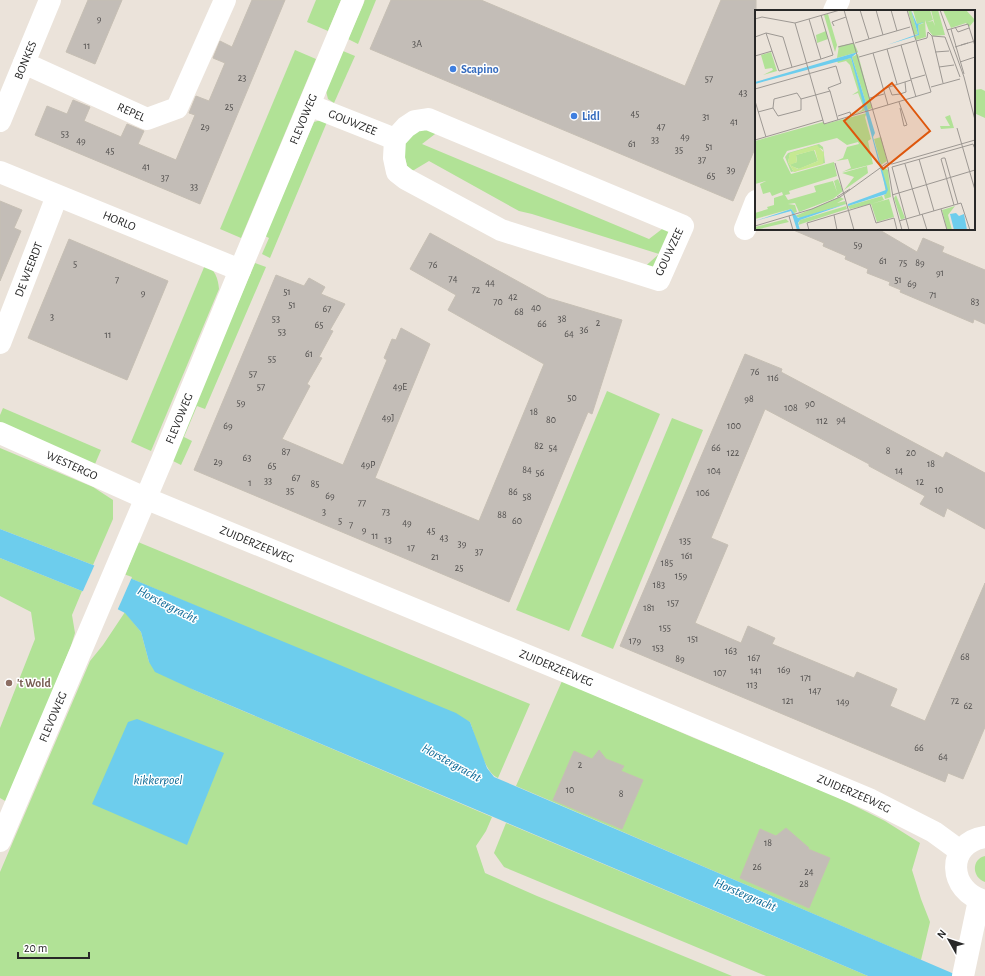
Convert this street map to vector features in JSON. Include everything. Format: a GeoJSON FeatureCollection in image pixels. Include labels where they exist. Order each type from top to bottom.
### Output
{"type":"FeatureCollection","features":[{"type":"Feature","properties":{"kind":"street","name":"BONKES"},"geometry":{"type":"LineString","coordinates":[[0,121],[50,0]]}},
{"type":"Feature","properties":{"kind":"street","name":"REPEL"},"geometry":{"type":"LineString","coordinates":[[24,63],[148,119],[177,108],[225,0]]}},
{"type":"Feature","properties":{"kind":"street","name":"FLEVOWEG"},"geometry":{"type":"LineString","coordinates":[[1,837],[162,460],[353,0]]}},
{"type":"Feature","properties":{"kind":"street"},"geometry":{"type":"LineString","coordinates":[[834,10],[839,0]]}},
{"type":"Feature","properties":{"kind":"street","name":"GOUWZEE"},"geometry":{"type":"LineString","coordinates":[[310,105],[395,139]]}},
{"type":"Feature","properties":{"kind":"street","name":"GOUWZEE"},"geometry":{"type":"LineString","coordinates":[[428,119],[683,226],[659,280],[652,278],[502,230],[406,179],[397,172],[394,158],[395,139],[406,126],[415,121],[428,119]]}},
{"type":"Feature","properties":{"kind":"street","name":"HORLO"},"geometry":{"type":"LineString","coordinates":[[0,172],[240,270]]}},
{"type":"Feature","properties":{"kind":"street","name":"DE WEERDT"},"geometry":{"type":"LineString","coordinates":[[0,343],[57,196]]}},
{"type":"Feature","properties":{"kind":"street"},"geometry":{"type":"LineString","coordinates":[[745,229],[755,204]]}},
{"type":"Feature","properties":{"kind":"street","name":"WESTERGO"},"geometry":{"type":"LineString","coordinates":[[0,433],[145,498]]}},
{"type":"Feature","properties":{"kind":"street","name":"ZUIDERZEEWEG"},"geometry":{"type":"LineString","coordinates":[[145,498],[562,670],[871,800],[934,832],[960,851]]}},
{"type":"Feature","properties":{"kind":"street"},"geometry":{"type":"LineString","coordinates":[[964,973],[982,901],[971,896],[958,882],[956,861],[960,851],[972,840],[985,837]]}},
{"type":"Feature","properties":{"kind":"green space"},"geometry":{"type":"Polygon","coordinates":[[[316,0],[341,0],[328,31],[307,22],[316,0]]]}},
{"type":"Feature","properties":{"kind":"green space"},"geometry":{"type":"Polygon","coordinates":[[[365,0],[376,0],[358,44],[348,39],[365,0]]]}},
{"type":"Feature","properties":{"kind":"green space"},"geometry":{"type":"Polygon","coordinates":[[[295,50],[316,59],[241,238],[220,229],[295,50]]]}},
{"type":"Feature","properties":{"kind":"green space"},"geometry":{"type":"Polygon","coordinates":[[[343,51],[355,56],[334,103],[328,99],[326,91],[343,51]]]}},
{"type":"Feature","properties":{"kind":"green space"},"geometry":{"type":"Polygon","coordinates":[[[981,89],[985,91],[985,118],[975,113],[975,90],[981,89]]]}},
{"type":"Feature","properties":{"kind":"green space"},"geometry":{"type":"Polygon","coordinates":[[[321,120],[327,122],[270,258],[262,254],[269,238],[265,236],[314,122],[321,120]]]}},
{"type":"Feature","properties":{"kind":"green space"},"geometry":{"type":"Polygon","coordinates":[[[418,127],[439,131],[422,144],[649,239],[666,226],[670,227],[660,269],[641,270],[659,254],[519,211],[429,161],[409,173],[401,143],[418,127]]]}},
{"type":"Feature","properties":{"kind":"green space"},"geometry":{"type":"Polygon","coordinates":[[[255,263],[266,267],[205,409],[197,406],[184,437],[192,441],[181,465],[171,460],[255,263]]]}},
{"type":"Feature","properties":{"kind":"green space"},"geometry":{"type":"Polygon","coordinates":[[[205,265],[214,271],[219,289],[151,451],[131,442],[205,265]]]}},
{"type":"Feature","properties":{"kind":"green space"},"geometry":{"type":"Polygon","coordinates":[[[607,391],[660,414],[569,631],[516,610],[607,391]]]}},
{"type":"Feature","properties":{"kind":"green space"},"geometry":{"type":"Polygon","coordinates":[[[3,408],[101,450],[95,464],[0,425],[0,415],[3,408]]]}},
{"type":"Feature","properties":{"kind":"green space"},"geometry":{"type":"Polygon","coordinates":[[[672,418],[703,430],[613,649],[581,636],[672,418]]]}},
{"type":"Feature","properties":{"kind":"green space"},"geometry":{"type":"Polygon","coordinates":[[[0,448],[93,487],[113,500],[113,519],[93,565],[0,529],[0,448]]]}},
{"type":"Feature","properties":{"kind":"green space"},"geometry":{"type":"Polygon","coordinates":[[[138,542],[530,704],[498,778],[493,775],[484,762],[470,722],[125,576],[138,542]]]}},
{"type":"Feature","properties":{"kind":"green space"},"geometry":{"type":"Polygon","coordinates":[[[0,558],[82,591],[72,615],[75,633],[71,646],[7,802],[0,798],[0,728],[35,639],[31,612],[0,596],[0,558]]]}},
{"type":"Feature","properties":{"kind":"green space"},"geometry":{"type":"Polygon","coordinates":[[[125,612],[141,632],[149,662],[194,690],[492,817],[486,831],[476,846],[485,873],[537,896],[732,976],[0,976],[0,872],[90,661],[103,645],[125,612]]]}},
{"type":"Feature","properties":{"kind":"green space"},"geometry":{"type":"Polygon","coordinates":[[[562,681],[694,738],[835,796],[885,821],[920,843],[912,870],[930,922],[921,960],[516,786],[562,681]]]}},
{"type":"Feature","properties":{"kind":"green space"},"geometry":{"type":"Polygon","coordinates":[[[506,823],[868,976],[766,976],[504,867],[494,853],[506,823]]]}},
{"type":"Feature","properties":{"kind":"green space"},"geometry":{"type":"Polygon","coordinates":[[[985,856],[985,882],[978,877],[975,864],[980,858],[985,856]]]}},
{"type":"Feature","properties":{"kind":"water","name":"Horstergracht"},"geometry":{"type":"Polygon","coordinates":[[[0,529],[125,576],[456,713],[470,722],[487,768],[494,777],[959,976],[868,976],[194,690],[155,672],[149,662],[141,632],[125,613],[82,591],[0,558],[0,529]]]}},
{"type":"Feature","properties":{"kind":"water","name":"kikkerpoel"},"geometry":{"type":"Polygon","coordinates":[[[137,719],[224,753],[187,845],[92,804],[128,722],[137,719]]]}},
{"type":"Feature","properties":{"kind":"pier"},"geometry":{"type":"Polygon","coordinates":[[[95,564],[132,577],[117,611],[82,593],[95,564]]]}},
{"type":"Feature","properties":{"kind":"building"},"geometry":{"type":"Polygon","coordinates":[[[88,0],[122,0],[95,64],[66,52],[88,0]]]}},
{"type":"Feature","properties":{"kind":"building"},"geometry":{"type":"Polygon","coordinates":[[[252,0],[285,0],[200,204],[35,135],[47,106],[67,114],[73,100],[90,107],[84,121],[121,137],[127,124],[144,131],[138,144],[176,160],[195,115],[189,113],[196,96],[209,101],[225,63],[213,58],[220,41],[232,47],[252,0]]]}},
{"type":"Feature","properties":{"kind":"building"},"geometry":{"type":"Polygon","coordinates":[[[391,0],[481,0],[685,86],[721,0],[756,0],[755,148],[733,201],[370,49],[391,0]]]}},
{"type":"Feature","properties":{"kind":"building"},"geometry":{"type":"Polygon","coordinates":[[[0,201],[22,210],[14,228],[21,231],[0,281],[0,201]]]}},
{"type":"Feature","properties":{"kind":"building"},"geometry":{"type":"Polygon","coordinates":[[[793,230],[880,230],[917,252],[923,238],[944,247],[942,252],[985,270],[985,324],[974,319],[973,323],[900,292],[901,290],[889,285],[890,282],[867,273],[868,269],[845,259],[846,256],[823,246],[824,243],[793,230]]]}},
{"type":"Feature","properties":{"kind":"building"},"geometry":{"type":"Polygon","coordinates":[[[430,233],[548,298],[622,320],[592,414],[588,412],[509,602],[194,470],[276,275],[304,286],[309,278],[325,287],[321,294],[345,304],[330,330],[333,331],[319,357],[322,358],[307,384],[310,386],[282,439],[343,465],[387,360],[384,358],[392,339],[396,340],[401,328],[430,344],[375,478],[479,521],[544,364],[448,310],[456,295],[410,269],[430,233]]]}},
{"type":"Feature","properties":{"kind":"building"},"geometry":{"type":"Polygon","coordinates":[[[69,239],[168,281],[127,380],[28,338],[69,239]]]}},
{"type":"Feature","properties":{"kind":"building"},"geometry":{"type":"Polygon","coordinates":[[[745,354],[782,369],[781,372],[943,458],[946,452],[985,473],[985,529],[947,508],[944,517],[920,504],[925,496],[869,466],[869,464],[765,409],[711,538],[728,545],[695,623],[741,643],[748,626],[775,638],[772,644],[854,678],[857,672],[897,689],[890,706],[925,721],[985,583],[985,727],[963,779],[948,773],[945,782],[620,646],[745,354]]]}},
{"type":"Feature","properties":{"kind":"building"},"geometry":{"type":"Polygon","coordinates":[[[599,750],[606,759],[624,766],[621,771],[643,780],[622,829],[553,800],[574,751],[592,759],[599,750]]]}},
{"type":"Feature","properties":{"kind":"building"},"geometry":{"type":"Polygon","coordinates":[[[786,828],[809,848],[808,849],[830,858],[809,908],[740,878],[760,829],[776,836],[786,828]]]}},
{"type":"Feature","properties":{"kind":"place","name":"Scapino"},"geometry":{"type":"Point","coordinates":[453,69]}},
{"type":"Feature","properties":{"kind":"place","name":"Lidl"},"geometry":{"type":"Point","coordinates":[574,116]}},
{"type":"Feature","properties":{"kind":"place","name":"'t Wold"},"geometry":{"type":"Point","coordinates":[9,683]}}]}
